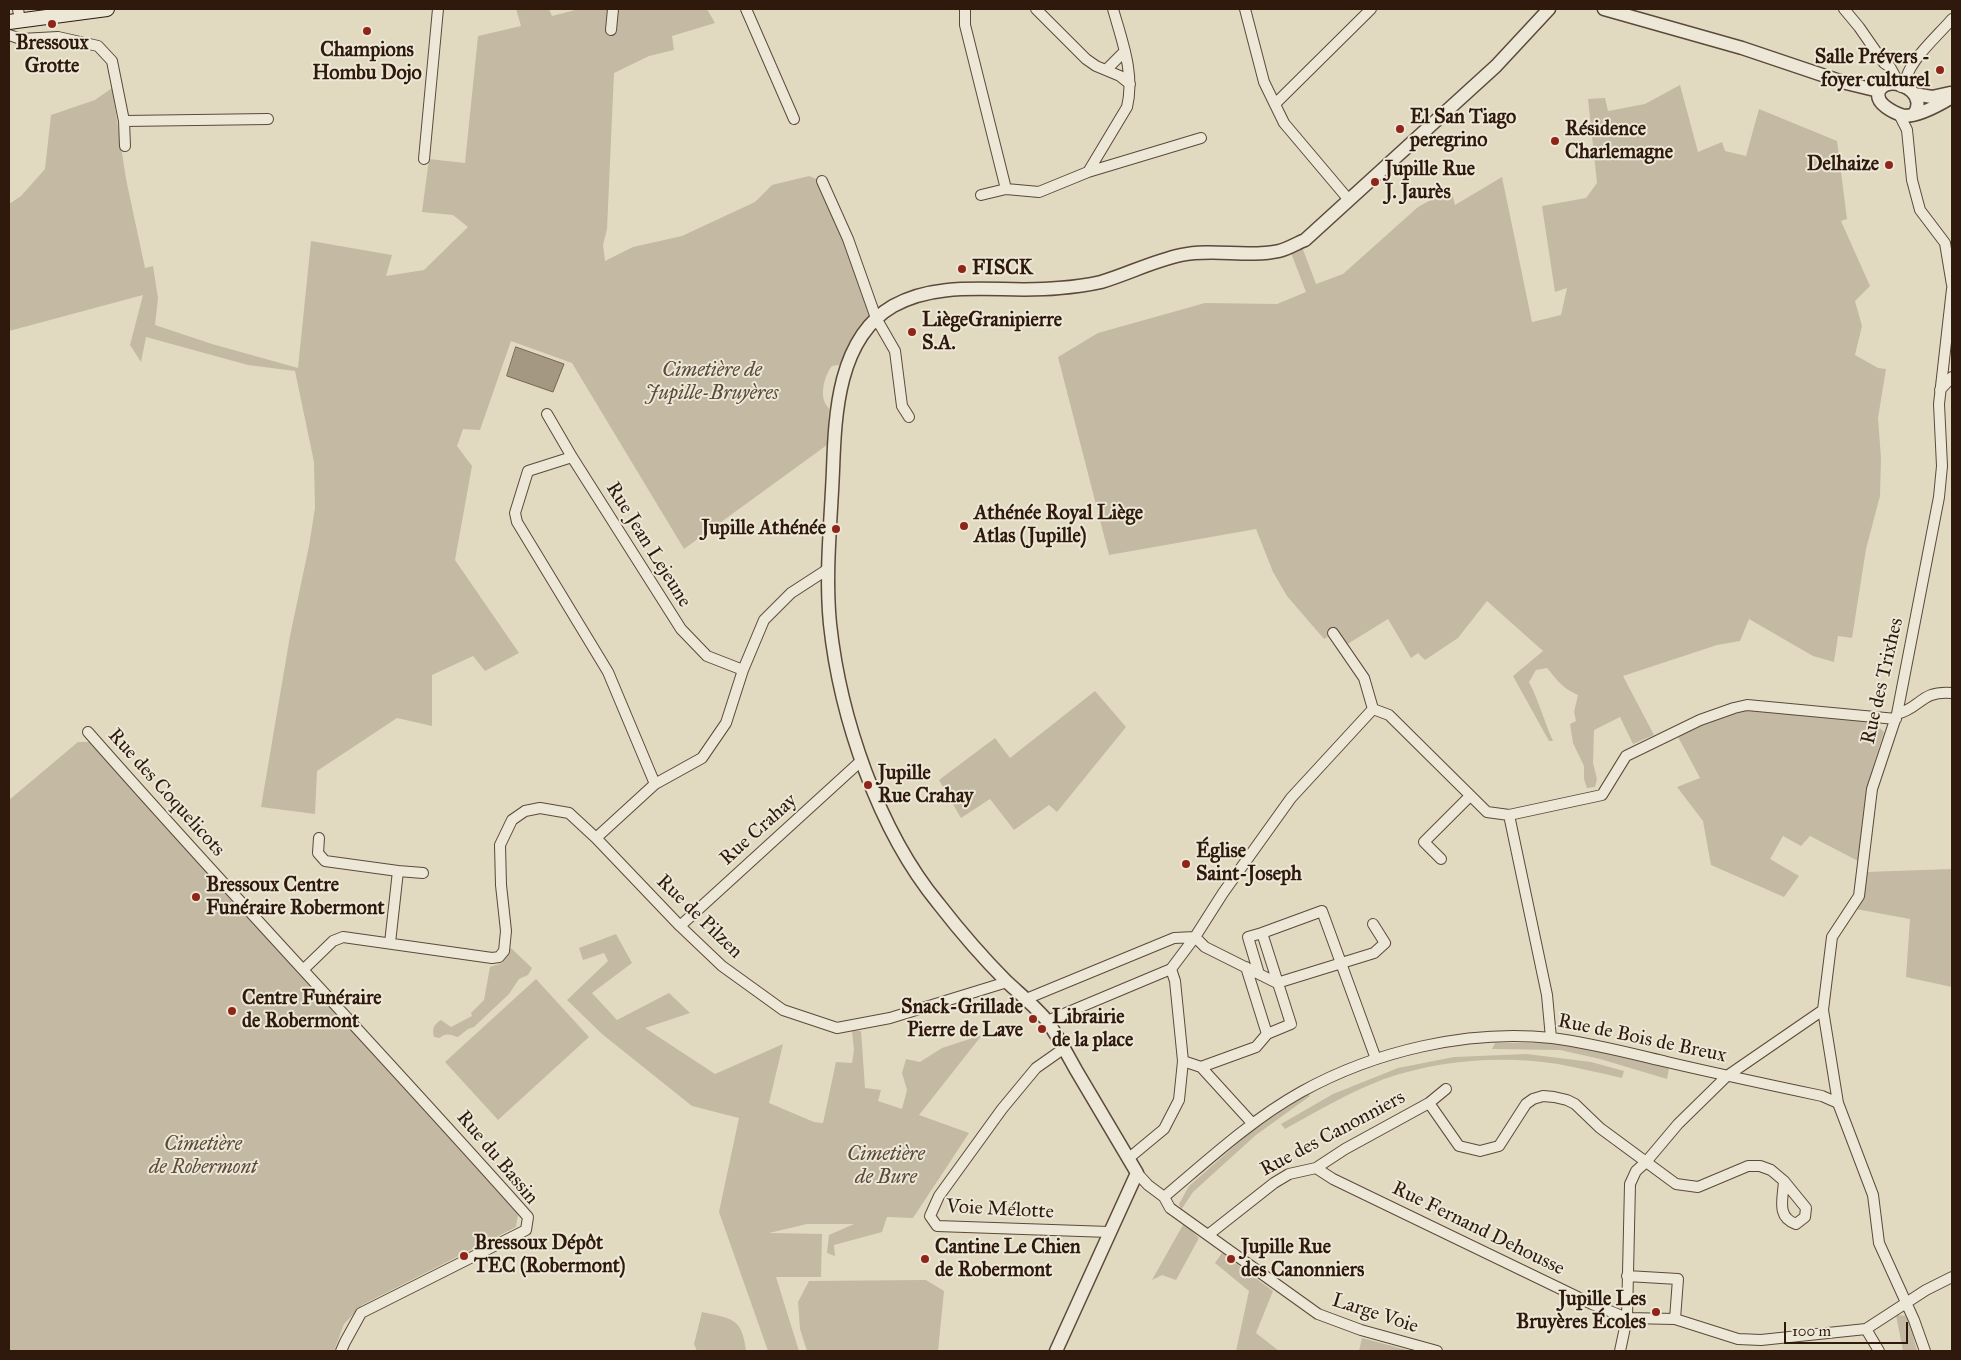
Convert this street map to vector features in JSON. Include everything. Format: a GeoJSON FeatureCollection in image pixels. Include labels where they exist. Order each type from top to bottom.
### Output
{"type":"FeatureCollection","features":[{"type":"Feature","properties":{"kind":"main road"},"geometry":{"type":"LineString","coordinates":[[16,17],[107,9]]}},
{"type":"Feature","properties":{"kind":"street"},"geometry":{"type":"LineString","coordinates":[[424,159],[438,9]]}},
{"type":"Feature","properties":{"kind":"street"},"geometry":{"type":"LineString","coordinates":[[611,30],[613,9]]}},
{"type":"Feature","properties":{"kind":"street"},"geometry":{"type":"LineString","coordinates":[[746,9],[794,119]]}},
{"type":"Feature","properties":{"kind":"street"},"geometry":{"type":"LineString","coordinates":[[965,9],[965,25],[1006,189]]}},
{"type":"Feature","properties":{"kind":"street"},"geometry":{"type":"LineString","coordinates":[[1036,9],[1086,59],[1096,66],[1120,76],[1130,84]]}},
{"type":"Feature","properties":{"kind":"street"},"geometry":{"type":"LineString","coordinates":[[1088,172],[1107,142],[1126,107],[1130,95],[1129,68],[1114,9]]}},
{"type":"Feature","properties":{"kind":"street"},"geometry":{"type":"LineString","coordinates":[[1245,9],[1264,82],[1284,123],[1350,200]]}},
{"type":"Feature","properties":{"kind":"street"},"geometry":{"type":"LineString","coordinates":[[1275,104],[1372,9]]}},
{"type":"Feature","properties":{"kind":"street"},"geometry":{"type":"LineString","coordinates":[[1056,1351],[1137,1173],[1047,1021],[1007,982],[936,901],[915,871],[884,814],[862,760],[847,716],[838,673],[830,623],[828,569],[834,429],[840,388],[852,354],[876,318],[894,306],[926,292],[964,289],[1015,291],[1060,288],[1101,282],[1146,265],[1183,254],[1248,254],[1280,251],[1305,240],[1496,66],[1549,9]]}},
{"type":"Feature","properties":{"kind":"street"},"geometry":{"type":"LineString","coordinates":[[1604,9],[1742,48],[1846,83],[1882,92],[1907,90],[1932,97],[1952,93]]}},
{"type":"Feature","properties":{"kind":"street"},"geometry":{"type":"LineString","coordinates":[[1844,9],[1884,63],[1890,67],[1907,90],[1918,99],[1919,106],[1913,115]]}},
{"type":"Feature","properties":{"kind":"street"},"geometry":{"type":"LineString","coordinates":[[1907,90],[1904,82],[1909,68],[1952,19]]}},
{"type":"Feature","properties":{"kind":"street"},"geometry":{"type":"LineString","coordinates":[[9,35],[21,39],[58,37],[98,46],[112,61],[124,121],[125,146]]}},
{"type":"Feature","properties":{"kind":"street"},"geometry":{"type":"LineString","coordinates":[[1106,69],[1125,51]]}},
{"type":"Feature","properties":{"kind":"street"},"geometry":{"type":"LineString","coordinates":[[1884,63],[1883,104],[1899,114],[1904,116],[1913,115],[1952,97]]}},
{"type":"Feature","properties":{"kind":"street","name":"Rue des Trixhes"},"geometry":{"type":"LineString","coordinates":[[1838,1103],[1823,1010],[1832,937],[1859,896],[1872,790],[1897,716],[1947,466],[1939,418],[1940,390],[1952,287],[1949,242],[1920,210],[1912,180],[1907,130],[1899,114]]}},
{"type":"Feature","properties":{"kind":"street","name":"Rue des Trixhes"},"geometry":{"type":"LineString","coordinates":[[1907,130],[1913,115]]}},
{"type":"Feature","properties":{"kind":"street"},"geometry":{"type":"LineString","coordinates":[[124,121],[268,119]]}},
{"type":"Feature","properties":{"kind":"street"},"geometry":{"type":"LineString","coordinates":[[981,195],[1006,189],[1039,192],[1088,172],[1201,138]]}},
{"type":"Feature","properties":{"kind":"street"},"geometry":{"type":"LineString","coordinates":[[1107,142],[1110,158],[1118,164]]}},
{"type":"Feature","properties":{"kind":"street"},"geometry":{"type":"LineString","coordinates":[[822,181],[848,239],[876,318],[894,351],[902,406],[909,417]]}},
{"type":"Feature","properties":{"kind":"street"},"geometry":{"type":"LineString","coordinates":[[1940,390],[1952,377]]}},
{"type":"Feature","properties":{"kind":"street","name":"Rue Jean Lejeune"},"geometry":{"type":"LineString","coordinates":[[547,414],[680,629],[707,656],[743,670]]}},
{"type":"Feature","properties":{"kind":"street"},"geometry":{"type":"LineString","coordinates":[[572,457],[528,471],[516,513],[517,522],[608,672],[655,784]]}},
{"type":"Feature","properties":{"kind":"street"},"geometry":{"type":"LineString","coordinates":[[596,838],[655,784],[702,758],[726,723],[743,670],[764,620],[791,593],[828,569]]}},
{"type":"Feature","properties":{"kind":"street"},"geometry":{"type":"LineString","coordinates":[[1333,633],[1364,678],[1373,709]]}},
{"type":"Feature","properties":{"kind":"street"},"geometry":{"type":"LineString","coordinates":[[1373,709],[1389,715],[1469,797],[1487,812],[1509,815],[1602,795],[1626,756],[1700,720],[1734,708],[1748,705],[1897,716],[1932,694],[1952,693]]}},
{"type":"Feature","properties":{"kind":"street"},"geometry":{"type":"LineString","coordinates":[[1047,1021],[1171,969],[1291,798],[1373,709]]}},
{"type":"Feature","properties":{"kind":"street","name":"Rue des Coquelicots"},"geometry":{"type":"LineString","coordinates":[[88,732],[402,1076]]}},
{"type":"Feature","properties":{"kind":"street","name":"Rue Crahay"},"geometry":{"type":"LineString","coordinates":[[680,926],[862,760]]}},
{"type":"Feature","properties":{"kind":"street"},"geometry":{"type":"LineString","coordinates":[[1441,858],[1424,842],[1469,797]]}},
{"type":"Feature","properties":{"kind":"street","name":"Rue de Pilzen"},"geometry":{"type":"LineString","coordinates":[[390,943],[492,958],[499,957],[504,951],[506,931],[501,885],[500,845],[512,820],[525,811],[540,808],[569,813],[722,966],[783,1010],[837,1028],[890,1018],[1007,982]]}},
{"type":"Feature","properties":{"kind":"street"},"geometry":{"type":"LineString","coordinates":[[1509,815],[1547,994],[1551,1038]]}},
{"type":"Feature","properties":{"kind":"street"},"geometry":{"type":"LineString","coordinates":[[319,838],[318,853],[325,861],[423,873]]}},
{"type":"Feature","properties":{"kind":"street"},"geometry":{"type":"LineString","coordinates":[[304,969],[333,941],[343,937],[390,943],[398,871]]}},
{"type":"Feature","properties":{"kind":"street"},"geometry":{"type":"LineString","coordinates":[[1259,974],[1248,937],[1322,911],[1376,1059]]}},
{"type":"Feature","properties":{"kind":"street"},"geometry":{"type":"LineString","coordinates":[[1195,937],[1205,948],[1277,982],[1374,953],[1385,942],[1373,924]]}},
{"type":"Feature","properties":{"kind":"street"},"geometry":{"type":"LineString","coordinates":[[1201,1067],[1256,1048],[1268,1034],[1291,1024],[1262,933]]}},
{"type":"Feature","properties":{"kind":"street"},"geometry":{"type":"LineString","coordinates":[[1026,999],[1174,938],[1195,937]]}},
{"type":"Feature","properties":{"kind":"street"},"geometry":{"type":"LineString","coordinates":[[1246,967],[1268,1034]]}},
{"type":"Feature","properties":{"kind":"street"},"geometry":{"type":"LineString","coordinates":[[1129,1158],[1164,1129],[1179,1100],[1183,1061],[1175,981],[1171,969]]}},
{"type":"Feature","properties":{"kind":"street"},"geometry":{"type":"LineString","coordinates":[[1620,1351],[1627,1318],[1630,1184],[1636,1171],[1678,1124],[1727,1076],[1823,1010]]}},
{"type":"Feature","properties":{"kind":"street","name":"Rue de Bois de Breux"},"geometry":{"type":"LineString","coordinates":[[1164,1197],[1252,1123],[1300,1092],[1376,1059],[1416,1049],[1462,1041],[1509,1037],[1551,1038],[1592,1044],[1822,1096],[1838,1103]]}},
{"type":"Feature","properties":{"kind":"street","name":"Voie Mélotte"},"geometry":{"type":"LineString","coordinates":[[1063,1049],[1036,1068],[1002,1109],[940,1196],[930,1216],[937,1226],[1109,1232]]}},
{"type":"Feature","properties":{"kind":"street"},"geometry":{"type":"LineString","coordinates":[[1183,1061],[1201,1067],[1252,1123]]}},
{"type":"Feature","properties":{"kind":"street","name":"Rue du Bassin"},"geometry":{"type":"LineString","coordinates":[[342,1351],[345,1342],[362,1313],[526,1230],[528,1216],[402,1076]]}},
{"type":"Feature","properties":{"kind":"street","name":"Rue des Canonniers"},"geometry":{"type":"LineString","coordinates":[[1208,1235],[1274,1183],[1289,1174],[1316,1168],[1428,1103],[1446,1089]]}},
{"type":"Feature","properties":{"kind":"street","name":"Rue des Canonniers"},"geometry":{"type":"LineString","coordinates":[[1428,1103],[1460,1146],[1480,1151],[1499,1146],[1526,1104],[1533,1098],[1543,1096],[1566,1100],[1575,1104],[1600,1128],[1676,1184],[1698,1187],[1748,1166],[1760,1166],[1771,1170],[1784,1181]]}},
{"type":"Feature","properties":{"kind":"street"},"geometry":{"type":"LineString","coordinates":[[1838,1103],[1873,1195],[1879,1243],[1907,1302],[1924,1351]]}},
{"type":"Feature","properties":{"kind":"street","name":"Rue Fernand Dehousse"},"geometry":{"type":"LineString","coordinates":[[1316,1168],[1333,1179],[1368,1196],[1592,1304],[1627,1318]]}},
{"type":"Feature","properties":{"kind":"street","name":"Large Voie"},"geometry":{"type":"LineString","coordinates":[[1137,1173],[1148,1185],[1164,1197],[1170,1208],[1318,1314],[1362,1330],[1437,1351]]}},
{"type":"Feature","properties":{"kind":"street"},"geometry":{"type":"LineString","coordinates":[[1627,1276],[1678,1279],[1675,1319]]}},
{"type":"Feature","properties":{"kind":"street"},"geometry":{"type":"LineString","coordinates":[[1627,1318],[1675,1319],[1738,1339],[1761,1340],[1866,1329],[1907,1302],[1952,1277]]}},
{"type":"Feature","properties":{"kind":"street"},"geometry":{"type":"LineString","coordinates":[[1866,1329],[1879,1351]]}},
{"type":"Feature","properties":{"kind":"street"},"geometry":{"type":"LineString","coordinates":[[1623,1338],[1624,1351]]}},
{"type":"Feature","properties":{"kind":"green space","name":"Cimetière de Jupille-Bruyères"},"geometry":{"type":"Polygon","coordinates":[[[516,9],[549,9],[552,16],[579,9],[707,9],[715,23],[672,36],[674,50],[649,56],[614,73],[607,229],[603,245],[605,261],[633,247],[682,236],[755,202],[772,185],[809,176],[822,181],[815,185],[819,183],[854,264],[870,314],[839,365],[832,366],[829,370],[823,387],[824,399],[829,408],[827,445],[684,549],[572,363],[511,341],[480,430],[463,429],[457,446],[472,466],[455,560],[519,653],[485,671],[473,656],[432,675],[432,726],[397,718],[317,771],[315,814],[261,807],[290,636],[315,508],[314,462],[295,371],[248,365],[146,337],[141,362],[130,345],[143,295],[9,331],[9,204],[21,196],[45,169],[51,115],[95,100],[112,88],[126,179],[145,268],[153,266],[158,298],[155,325],[212,344],[298,368],[311,241],[392,255],[386,276],[424,270],[468,227],[453,215],[422,212],[429,159],[465,163],[478,36],[521,26],[516,9]]]}},
{"type":"Feature","properties":{"kind":"green space"},"geometry":{"type":"Polygon","coordinates":[[[1680,85],[1698,152],[1722,142],[1725,151],[1746,156],[1759,109],[1837,141],[1847,219],[1841,221],[1870,286],[1855,301],[1862,326],[1855,355],[1878,368],[1886,369],[1878,418],[1881,458],[1880,496],[1866,549],[1852,638],[1838,636],[1834,662],[1813,656],[1749,619],[1740,641],[1717,645],[1623,676],[1654,735],[1633,744],[1620,717],[1594,730],[1593,763],[1597,779],[1595,787],[1587,788],[1584,779],[1584,766],[1573,743],[1570,724],[1576,721],[1574,712],[1578,695],[1564,687],[1547,668],[1536,670],[1529,682],[1553,741],[1549,741],[1513,676],[1543,651],[1487,601],[1458,638],[1425,660],[1418,653],[1411,658],[1388,619],[1346,645],[1338,631],[1324,639],[1287,596],[1273,572],[1256,529],[1109,555],[1058,357],[1098,333],[1205,303],[1277,304],[1306,292],[1291,253],[1302,247],[1316,284],[1343,274],[1418,207],[1451,189],[1455,205],[1502,177],[1532,322],[1561,315],[1567,288],[1555,292],[1542,206],[1586,198],[1597,183],[1588,99],[1605,98],[1608,111],[1645,104],[1680,85]]]}},
{"type":"Feature","properties":{"kind":"green space"},"geometry":{"type":"Polygon","coordinates":[[[1095,691],[1126,727],[1057,812],[1049,805],[1014,830],[990,799],[961,818],[939,780],[995,738],[1010,758],[1095,691]]]}},
{"type":"Feature","properties":{"kind":"green space"},"geometry":{"type":"Polygon","coordinates":[[[1749,708],[1873,721],[1884,732],[1870,776],[1858,861],[1810,836],[1801,846],[1783,836],[1770,859],[1799,876],[1784,897],[1711,865],[1703,821],[1677,787],[1700,778],[1677,735],[1713,719],[1749,708]]]}},
{"type":"Feature","properties":{"kind":"green space","name":"Cimetière de Robermont"},"geometry":{"type":"Polygon","coordinates":[[[78,742],[90,742],[518,1214],[516,1227],[362,1305],[344,1324],[334,1351],[9,1351],[9,800],[78,742]]]}},
{"type":"Feature","properties":{"kind":"green space"},"geometry":{"type":"Polygon","coordinates":[[[1952,869],[1952,987],[1906,977],[1910,919],[1856,909],[1866,872],[1952,869]]]}},
{"type":"Feature","properties":{"kind":"green space","name":"Cimetière de Bure"},"geometry":{"type":"Polygon","coordinates":[[[616,934],[632,963],[592,993],[617,1020],[669,993],[690,1013],[645,1028],[715,1074],[783,1044],[769,1103],[814,1122],[823,1123],[836,1062],[852,1063],[854,1050],[852,1031],[861,1031],[865,1088],[881,1090],[878,1101],[902,1109],[907,1090],[902,1073],[906,1059],[920,1062],[942,1048],[982,1035],[919,1115],[969,1133],[913,1218],[887,1217],[882,1232],[834,1245],[835,1256],[827,1253],[829,1235],[854,1224],[807,1224],[769,1233],[822,1234],[821,1277],[776,1277],[799,1351],[768,1351],[719,1212],[739,1118],[692,1106],[602,1034],[567,1000],[608,961],[604,953],[583,960],[579,948],[616,934]]]}},
{"type":"Feature","properties":{"kind":"green space"},"geometry":{"type":"Polygon","coordinates":[[[511,948],[532,968],[528,975],[519,979],[509,994],[474,1027],[458,1037],[448,1034],[440,1038],[434,1037],[434,1027],[441,1020],[451,1027],[472,1016],[471,1013],[484,1000],[490,967],[502,963],[511,948]]]}},
{"type":"Feature","properties":{"kind":"green space"},"geometry":{"type":"Polygon","coordinates":[[[536,979],[589,1037],[498,1120],[445,1062],[536,979]]]}},
{"type":"Feature","properties":{"kind":"green space"},"geometry":{"type":"Polygon","coordinates":[[[1495,1043],[1557,1043],[1629,1057],[1669,1068],[1667,1079],[1600,1059],[1560,1050],[1492,1049],[1495,1043]]]}},
{"type":"Feature","properties":{"kind":"green space"},"geometry":{"type":"Polygon","coordinates":[[[1527,1054],[1591,1062],[1624,1071],[1622,1078],[1558,1064],[1514,1060],[1470,1061],[1426,1067],[1371,1084],[1285,1129],[1281,1124],[1333,1094],[1398,1068],[1454,1057],[1527,1054]]]}},
{"type":"Feature","properties":{"kind":"green space"},"geometry":{"type":"Polygon","coordinates":[[[1308,1094],[1310,1096],[1256,1135],[1193,1192],[1181,1210],[1179,1204],[1189,1186],[1254,1129],[1308,1094]]]}},
{"type":"Feature","properties":{"kind":"green space"},"geometry":{"type":"Polygon","coordinates":[[[1184,1223],[1199,1238],[1176,1280],[1162,1275],[1152,1280],[1184,1223]]]}},
{"type":"Feature","properties":{"kind":"green space"},"geometry":{"type":"Polygon","coordinates":[[[1222,1253],[1273,1291],[1256,1333],[1279,1351],[1236,1351],[1249,1291],[1215,1263],[1222,1253]]]}},
{"type":"Feature","properties":{"kind":"green space"},"geometry":{"type":"Polygon","coordinates":[[[926,1280],[944,1291],[938,1351],[807,1351],[800,1329],[798,1302],[809,1281],[926,1280]]]}},
{"type":"Feature","properties":{"kind":"green space"},"geometry":{"type":"Polygon","coordinates":[[[702,1312],[734,1321],[742,1332],[746,1351],[697,1351],[694,1344],[702,1312]]]}},
{"type":"Feature","properties":{"kind":"green space"},"geometry":{"type":"Polygon","coordinates":[[[1896,1315],[1908,1316],[1917,1351],[1903,1351],[1896,1315]]]}},
{"type":"Feature","properties":{"kind":"green space"},"geometry":{"type":"Polygon","coordinates":[[[1362,1338],[1411,1351],[1359,1351],[1362,1338]]]}},
{"type":"Feature","properties":{"kind":"shaded area"},"geometry":{"type":"Polygon","coordinates":[[[516,347],[564,364],[553,392],[507,376],[516,347]]]}},
{"type":"Feature","properties":{"kind":"place","name":"Bressoux Grotte"},"geometry":{"type":"Point","coordinates":[52,24]}},
{"type":"Feature","properties":{"kind":"place","name":"Champions Hombu Dojo"},"geometry":{"type":"Point","coordinates":[367,31]}},
{"type":"Feature","properties":{"kind":"place","name":"Salle Prévers - foyer culturel"},"geometry":{"type":"Point","coordinates":[1940,70]}},
{"type":"Feature","properties":{"kind":"place","name":"El San Tiago peregrino"},"geometry":{"type":"Point","coordinates":[1400,129]}},
{"type":"Feature","properties":{"kind":"place","name":"Résidence Charlemagne"},"geometry":{"type":"Point","coordinates":[1555,141]}},
{"type":"Feature","properties":{"kind":"place","name":"Delhaize"},"geometry":{"type":"Point","coordinates":[1889,165]}},
{"type":"Feature","properties":{"kind":"place","name":"Jupille Rue J. Jaurès"},"geometry":{"type":"Point","coordinates":[1375,182]}},
{"type":"Feature","properties":{"kind":"place","name":"FISCK"},"geometry":{"type":"Point","coordinates":[962,269]}},
{"type":"Feature","properties":{"kind":"place","name":"LiègeGranipierre S.A."},"geometry":{"type":"Point","coordinates":[912,332]}},
{"type":"Feature","properties":{"kind":"place","name":"Athénée Royal Liège Atlas (Jupille)"},"geometry":{"type":"Point","coordinates":[964,526]}},
{"type":"Feature","properties":{"kind":"place","name":"Jupille Athénée"},"geometry":{"type":"Point","coordinates":[836,529]}},
{"type":"Feature","properties":{"kind":"place","name":"Jupille Rue Crahay"},"geometry":{"type":"Point","coordinates":[868,785]}},
{"type":"Feature","properties":{"kind":"place","name":"Église Saint-Joseph"},"geometry":{"type":"Point","coordinates":[1186,864]}},
{"type":"Feature","properties":{"kind":"place","name":"Bressoux Centre Funéraire Robermont"},"geometry":{"type":"Point","coordinates":[196,897]}},
{"type":"Feature","properties":{"kind":"place","name":"Centre Funéraire de Robermont"},"geometry":{"type":"Point","coordinates":[232,1011]}},
{"type":"Feature","properties":{"kind":"place","name":"Snack-Grillade Pierre de Lave"},"geometry":{"type":"Point","coordinates":[1033,1019]}},
{"type":"Feature","properties":{"kind":"place","name":"Librairie de la place"},"geometry":{"type":"Point","coordinates":[1042,1029]}},
{"type":"Feature","properties":{"kind":"place","name":"Bressoux Dépôt TEC (Robermont)"},"geometry":{"type":"Point","coordinates":[464,1256]}},
{"type":"Feature","properties":{"kind":"place","name":"Cantine Le Chien de Robermont"},"geometry":{"type":"Point","coordinates":[925,1259]}},
{"type":"Feature","properties":{"kind":"place","name":"Jupille Rue des Canonniers"},"geometry":{"type":"Point","coordinates":[1231,1259]}},
{"type":"Feature","properties":{"kind":"place","name":"Jupille Les Bruyères Écoles"},"geometry":{"type":"Point","coordinates":[1656,1312]}}]}
